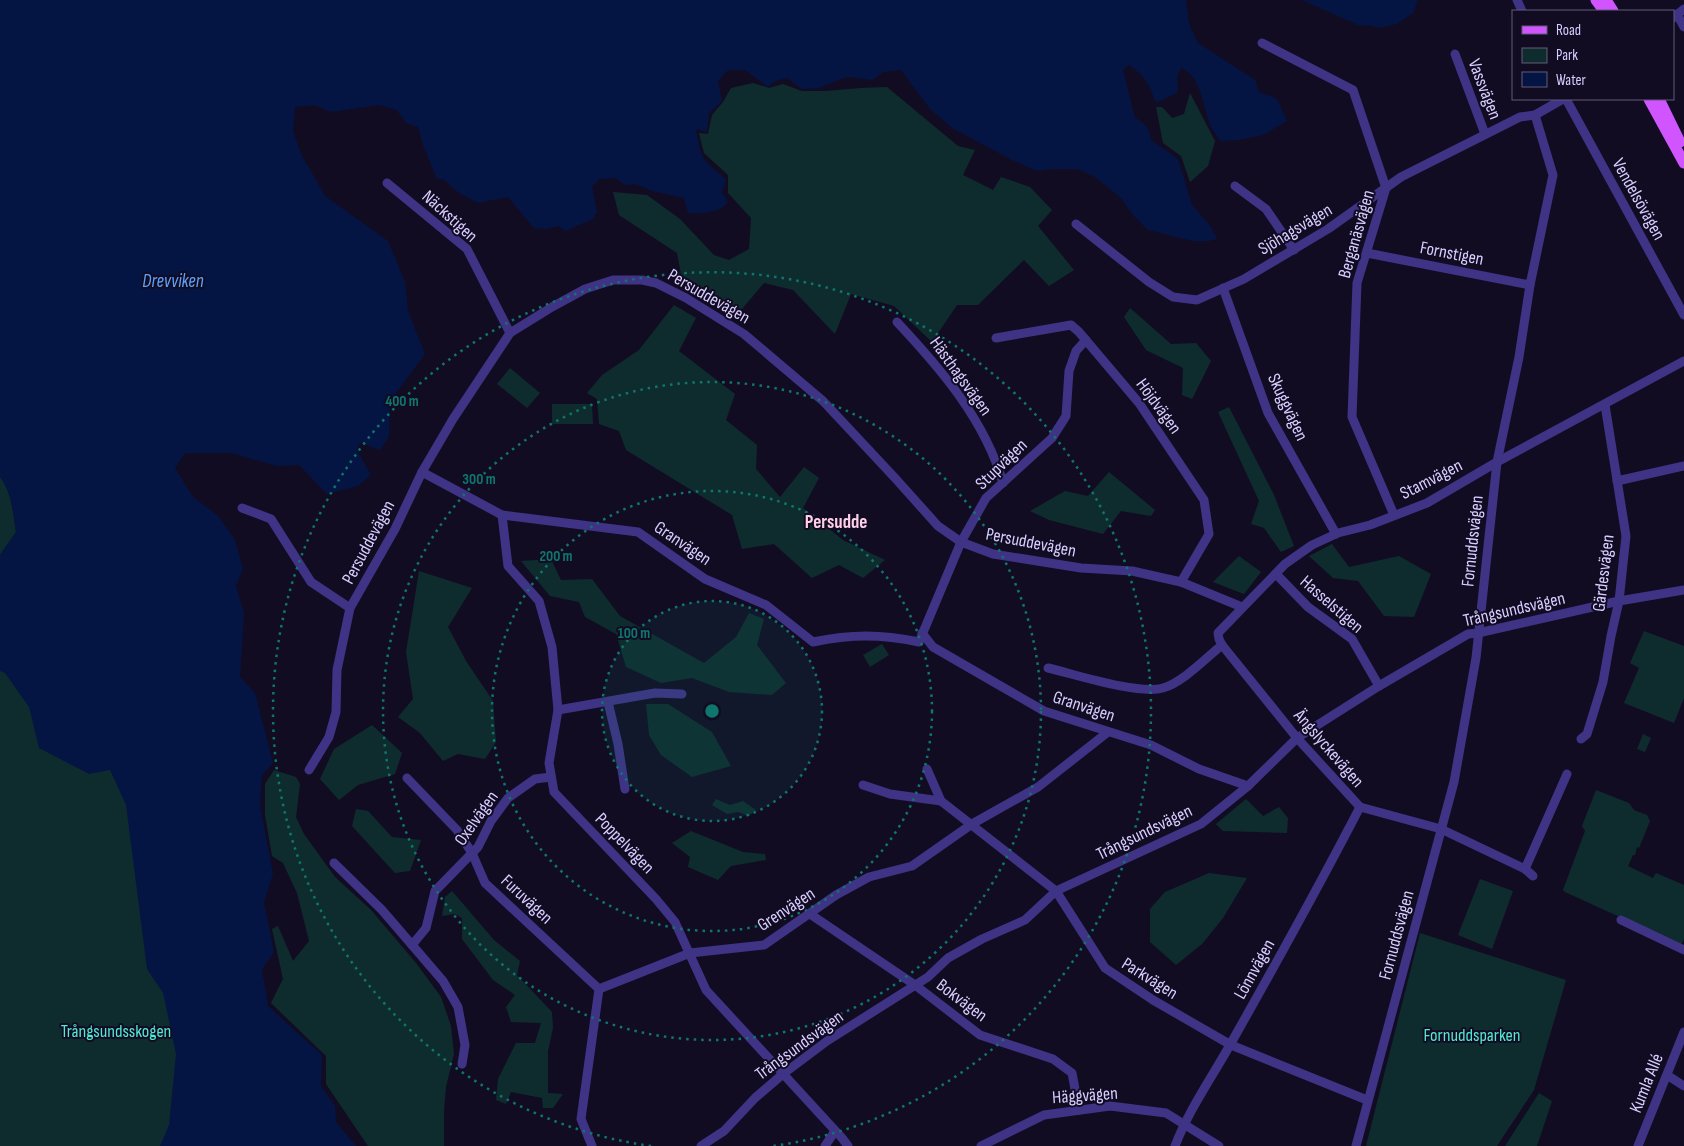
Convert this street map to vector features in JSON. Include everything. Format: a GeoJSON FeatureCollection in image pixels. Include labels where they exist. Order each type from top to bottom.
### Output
{"type":"FeatureCollection","features":[{"type":"Feature","properties":{"kind":"main road"},"geometry":{"type":"LineString","coordinates":[[1651,100],[1684,163]]}},
{"type":"Feature","properties":{"kind":"main road"},"geometry":{"type":"LineString","coordinates":[[1660,100],[1684,150]]}},
{"type":"Feature","properties":{"kind":"street"},"geometry":{"type":"LineString","coordinates":[[1678,14],[1684,27]]}},
{"type":"Feature","properties":{"kind":"street","name":"Berganäsvägen"},"geometry":{"type":"LineString","coordinates":[[1262,42],[1353,90],[1386,188],[1357,283],[1352,417],[1394,515]]}},
{"type":"Feature","properties":{"kind":"street","name":"Vassvägen"},"geometry":{"type":"LineString","coordinates":[[1455,54],[1486,134]]}},
{"type":"Feature","properties":{"kind":"street"},"geometry":{"type":"LineString","coordinates":[[1535,115],[1562,100]]}},
{"type":"Feature","properties":{"kind":"street","name":"Vendelsövägen"},"geometry":{"type":"LineString","coordinates":[[1565,100],[1684,315]]}},
{"type":"Feature","properties":{"kind":"street","name":"Sjöhagsvägen"},"geometry":{"type":"LineString","coordinates":[[1076,224],[1149,282],[1173,297],[1197,300],[1244,279],[1294,250],[1328,229],[1401,177],[1520,117],[1535,115]]}},
{"type":"Feature","properties":{"kind":"street","name":"Fornuddsvägen"},"geometry":{"type":"LineString","coordinates":[[1356,1146],[1454,782],[1476,658],[1497,462],[1519,357],[1530,284],[1553,175],[1535,115]]}},
{"type":"Feature","properties":{"kind":"street","name":"Näckstigen"},"geometry":{"type":"LineString","coordinates":[[387,183],[467,249],[510,333]]}},
{"type":"Feature","properties":{"kind":"street"},"geometry":{"type":"LineString","coordinates":[[1235,186],[1266,208],[1294,250]]}},
{"type":"Feature","properties":{"kind":"street","name":"Fornstigen"},"geometry":{"type":"LineString","coordinates":[[1367,253],[1530,284]]}},
{"type":"Feature","properties":{"kind":"street","name":"Persuddevägen"},"geometry":{"type":"LineString","coordinates":[[309,770],[329,736],[336,712],[337,670],[350,608],[395,529],[422,472],[452,419],[510,333],[552,306],[586,289],[613,280],[642,280],[656,283],[686,298],[744,334],[823,401],[896,478],[938,526],[961,542],[993,554],[1081,568],[1132,571],[1180,582],[1242,607]]}},
{"type":"Feature","properties":{"kind":"street","name":"Skuggvägen"},"geometry":{"type":"LineString","coordinates":[[1223,288],[1268,413],[1336,534]]}},
{"type":"Feature","properties":{"kind":"street","name":"Hästhagsvägen"},"geometry":{"type":"LineString","coordinates":[[897,322],[927,354],[975,417],[998,465],[1002,483]]}},
{"type":"Feature","properties":{"kind":"street","name":"Höjdvägen"},"geometry":{"type":"LineString","coordinates":[[996,338],[1071,325],[1139,403],[1204,500],[1209,534],[1180,582]]}},
{"type":"Feature","properties":{"kind":"street","name":"Stupvägen"},"geometry":{"type":"LineString","coordinates":[[921,637],[961,542],[986,498],[1052,438],[1066,416],[1069,371],[1076,350],[1086,340]]}},
{"type":"Feature","properties":{"kind":"street","name":"Stamvägen"},"geometry":{"type":"LineString","coordinates":[[1222,645],[1218,633],[1285,564],[1312,545],[1336,534],[1370,525],[1427,503],[1497,462],[1684,361]]}},
{"type":"Feature","properties":{"kind":"street","name":"Gärdesvägen"},"geometry":{"type":"LineString","coordinates":[[1581,739],[1587,734],[1602,682],[1610,636],[1619,601],[1626,536],[1605,404]]}},
{"type":"Feature","properties":{"kind":"street"},"geometry":{"type":"LineString","coordinates":[[1618,481],[1684,466]]}},
{"type":"Feature","properties":{"kind":"street","name":"Granvägen"},"geometry":{"type":"LineString","coordinates":[[422,472],[502,515],[638,532],[705,579],[766,606],[813,642],[841,636],[921,637],[933,647],[1044,711],[1151,745],[1199,769],[1248,786]]}},
{"type":"Feature","properties":{"kind":"street"},"geometry":{"type":"LineString","coordinates":[[242,508],[271,519],[311,582],[350,608]]}},
{"type":"Feature","properties":{"kind":"street","name":"Poppelvägen"},"geometry":{"type":"LineString","coordinates":[[502,515],[508,566],[539,602],[552,647],[558,710],[549,763],[554,792],[656,899],[675,922],[706,990],[742,1027],[848,1146]]}},
{"type":"Feature","properties":{"kind":"street","name":"Hasselstigen"},"geometry":{"type":"LineString","coordinates":[[1276,574],[1308,607],[1352,639],[1379,686]]}},
{"type":"Feature","properties":{"kind":"street","name":"Trångsundsvägen"},"geometry":{"type":"LineString","coordinates":[[701,1146],[724,1131],[755,1098],[782,1074],[827,1042],[928,977],[948,958],[982,939],[1025,920],[1056,891],[1201,824],[1248,786],[1297,738],[1379,686],[1468,634],[1619,601],[1684,590]]}},
{"type":"Feature","properties":{"kind":"street"},"geometry":{"type":"LineString","coordinates":[[1048,668],[1149,690],[1164,688],[1180,679],[1222,645]]}},
{"type":"Feature","properties":{"kind":"street","name":"Ängslyckevägen"},"geometry":{"type":"LineString","coordinates":[[1222,645],[1297,738],[1360,807],[1441,828]]}},
{"type":"Feature","properties":{"kind":"street"},"geometry":{"type":"LineString","coordinates":[[558,710],[655,693],[682,694]]}},
{"type":"Feature","properties":{"kind":"street"},"geometry":{"type":"LineString","coordinates":[[608,702],[618,744],[625,789]]}},
{"type":"Feature","properties":{"kind":"street","name":"Grenvägen"},"geometry":{"type":"LineString","coordinates":[[599,989],[690,953],[764,945],[836,895],[868,877],[912,866],[972,824],[1038,787],[1108,732]]}},
{"type":"Feature","properties":{"kind":"street","name":"Parkvägen"},"geometry":{"type":"LineString","coordinates":[[927,769],[941,801]]}},
{"type":"Feature","properties":{"kind":"street"},"geometry":{"type":"LineString","coordinates":[[1525,869],[1567,774]]}},
{"type":"Feature","properties":{"kind":"street","name":"Oxelvägen"},"geometry":{"type":"LineString","coordinates":[[412,944],[426,928],[435,891],[478,847],[491,821],[508,798],[535,779],[551,777]]}},
{"type":"Feature","properties":{"kind":"street","name":"Furuvägen"},"geometry":{"type":"LineString","coordinates":[[407,778],[457,830],[472,853],[485,883],[599,989]]}},
{"type":"Feature","properties":{"kind":"street","name":"Parkvägen"},"geometry":{"type":"LineString","coordinates":[[863,785],[890,794],[941,801],[1056,891],[1105,968],[1153,1000],[1231,1044],[1367,1100]]}},
{"type":"Feature","properties":{"kind":"street","name":"Lönnvägen"},"geometry":{"type":"LineString","coordinates":[[1176,1146],[1184,1124],[1320,884],[1360,807]]}},
{"type":"Feature","properties":{"kind":"street"},"geometry":{"type":"LineString","coordinates":[[1441,828],[1525,869],[1533,876]]}},
{"type":"Feature","properties":{"kind":"street"},"geometry":{"type":"LineString","coordinates":[[334,863],[382,910],[443,981],[458,1007],[465,1046],[462,1064]]}},
{"type":"Feature","properties":{"kind":"street","name":"Bokvägen"},"geometry":{"type":"LineString","coordinates":[[810,914],[915,985],[980,1035],[1053,1059],[1072,1072],[1079,1110]]}},
{"type":"Feature","properties":{"kind":"street"},"geometry":{"type":"LineString","coordinates":[[1622,920],[1684,950]]}},
{"type":"Feature","properties":{"kind":"street"},"geometry":{"type":"LineString","coordinates":[[592,1146],[581,1119],[599,989]]}},
{"type":"Feature","properties":{"kind":"street","name":"Kumla Allé"},"geometry":{"type":"LineString","coordinates":[[1638,1146],[1684,1032]]}},
{"type":"Feature","properties":{"kind":"street"},"geometry":{"type":"LineString","coordinates":[[1667,1075],[1684,1086]]}},
{"type":"Feature","properties":{"kind":"street","name":"Häggvägen"},"geometry":{"type":"LineString","coordinates":[[981,1146],[1044,1115],[1110,1106],[1166,1113],[1219,1146]]}},
{"type":"Feature","properties":{"kind":"street"},"geometry":{"type":"LineString","coordinates":[[824,1146],[835,1130]]}},
{"type":"Feature","properties":{"kind":"green space"},"geometry":{"type":"Polygon","coordinates":[[[753,83],[769,88],[783,84],[802,91],[887,87],[958,146],[975,150],[963,175],[993,190],[1001,177],[1030,187],[1052,210],[1038,226],[1074,270],[1049,286],[1024,260],[978,305],[957,305],[932,342],[894,306],[851,294],[835,334],[793,290],[764,283],[736,316],[683,285],[677,253],[619,215],[613,192],[647,195],[680,219],[714,255],[729,260],[749,249],[751,218],[728,193],[728,175],[704,153],[699,133],[708,134],[712,115],[723,102],[731,88],[753,83]]]}},
{"type":"Feature","properties":{"kind":"green space"},"geometry":{"type":"Polygon","coordinates":[[[1190,93],[1215,141],[1208,166],[1190,182],[1181,156],[1163,143],[1156,107],[1162,107],[1172,118],[1184,114],[1190,93]]]}},
{"type":"Feature","properties":{"kind":"green space"},"geometry":{"type":"Polygon","coordinates":[[[674,305],[696,318],[679,351],[735,394],[726,420],[757,445],[756,469],[780,497],[804,467],[819,478],[803,508],[843,540],[885,560],[863,578],[839,565],[812,578],[774,544],[742,549],[732,515],[626,450],[619,431],[599,424],[597,399],[587,393],[602,375],[639,350],[674,305]]]}},
{"type":"Feature","properties":{"kind":"green space"},"geometry":{"type":"Polygon","coordinates":[[[1130,308],[1171,344],[1196,343],[1211,361],[1192,399],[1182,395],[1183,368],[1146,350],[1124,317],[1130,308]]]}},
{"type":"Feature","properties":{"kind":"green space"},"geometry":{"type":"Polygon","coordinates":[[[510,368],[540,393],[527,408],[497,384],[510,368]]]}},
{"type":"Feature","properties":{"kind":"green space"},"geometry":{"type":"Polygon","coordinates":[[[552,404],[592,404],[593,424],[552,424],[552,404]]]}},
{"type":"Feature","properties":{"kind":"green space"},"geometry":{"type":"Polygon","coordinates":[[[1229,407],[1274,495],[1294,546],[1281,552],[1264,528],[1251,524],[1259,501],[1218,412],[1229,407]]]}},
{"type":"Feature","properties":{"kind":"green space"},"geometry":{"type":"Polygon","coordinates":[[[1109,472],[1155,510],[1151,516],[1121,511],[1103,534],[1049,520],[1030,511],[1065,491],[1088,496],[1109,472]]]}},
{"type":"Feature","properties":{"kind":"green space"},"geometry":{"type":"Polygon","coordinates":[[[0,477],[10,496],[16,532],[0,555],[0,477]]]}},
{"type":"Feature","properties":{"kind":"green space"},"geometry":{"type":"Polygon","coordinates":[[[1332,544],[1349,567],[1399,556],[1431,574],[1414,617],[1384,616],[1358,581],[1333,578],[1309,556],[1332,544]]]}},
{"type":"Feature","properties":{"kind":"green space"},"geometry":{"type":"Polygon","coordinates":[[[1239,556],[1261,572],[1244,594],[1213,582],[1239,556]]]}},
{"type":"Feature","properties":{"kind":"green space"},"geometry":{"type":"Polygon","coordinates":[[[551,559],[561,580],[592,579],[620,616],[704,663],[736,637],[749,613],[764,619],[757,645],[786,683],[772,695],[729,692],[692,678],[661,683],[626,667],[616,634],[585,617],[579,602],[550,596],[521,561],[551,559]]]}},
{"type":"Feature","properties":{"kind":"green space"},"geometry":{"type":"Polygon","coordinates":[[[419,571],[472,588],[448,627],[466,661],[493,701],[496,742],[485,759],[458,754],[443,761],[420,733],[398,717],[413,699],[406,652],[419,571]]]}},
{"type":"Feature","properties":{"kind":"green space","name":"Trångsundsskogen"},"geometry":{"type":"Polygon","coordinates":[[[129,604],[254,1146],[0,1146],[0,651],[129,604]]]}},
{"type":"Feature","properties":{"kind":"green space"},"geometry":{"type":"Polygon","coordinates":[[[1644,631],[1684,646],[1684,698],[1674,723],[1624,703],[1639,668],[1630,663],[1644,631]]]}},
{"type":"Feature","properties":{"kind":"green space"},"geometry":{"type":"Polygon","coordinates":[[[882,644],[889,655],[870,667],[863,655],[882,644]]]}},
{"type":"Feature","properties":{"kind":"green space"},"geometry":{"type":"Polygon","coordinates":[[[646,704],[668,704],[712,732],[731,766],[692,777],[661,755],[649,735],[646,704]]]}},
{"type":"Feature","properties":{"kind":"green space"},"geometry":{"type":"Polygon","coordinates":[[[372,725],[402,753],[395,774],[358,785],[339,800],[320,779],[334,749],[372,725]]]}},
{"type":"Feature","properties":{"kind":"green space"},"geometry":{"type":"Polygon","coordinates":[[[1643,734],[1651,738],[1645,752],[1637,749],[1643,734]]]}},
{"type":"Feature","properties":{"kind":"green space"},"geometry":{"type":"Polygon","coordinates":[[[274,770],[296,777],[300,784],[296,817],[304,834],[335,877],[371,910],[416,963],[441,997],[451,1026],[454,1054],[446,1087],[444,1146],[368,1146],[326,1084],[326,1056],[271,1003],[283,979],[272,929],[278,926],[293,961],[309,941],[297,893],[283,863],[272,856],[265,815],[265,784],[274,770]]]}},
{"type":"Feature","properties":{"kind":"green space"},"geometry":{"type":"Polygon","coordinates":[[[1596,790],[1629,803],[1634,810],[1647,815],[1650,821],[1639,848],[1637,847],[1635,855],[1633,855],[1628,866],[1653,878],[1656,873],[1684,885],[1684,939],[1681,945],[1563,890],[1585,831],[1582,826],[1596,790]]]}},
{"type":"Feature","properties":{"kind":"green space"},"geometry":{"type":"Polygon","coordinates":[[[716,799],[730,805],[743,801],[756,810],[749,816],[738,812],[727,814],[712,805],[716,799]]]}},
{"type":"Feature","properties":{"kind":"green space"},"geometry":{"type":"Polygon","coordinates":[[[1246,799],[1263,816],[1279,807],[1288,818],[1287,833],[1223,831],[1216,824],[1246,799]]]}},
{"type":"Feature","properties":{"kind":"green space"},"geometry":{"type":"Polygon","coordinates":[[[356,809],[368,811],[392,837],[421,840],[410,871],[395,873],[352,826],[356,809]]]}},
{"type":"Feature","properties":{"kind":"green space"},"geometry":{"type":"Polygon","coordinates":[[[691,831],[743,852],[765,854],[766,860],[731,866],[718,880],[688,867],[690,857],[672,843],[691,831]]]}},
{"type":"Feature","properties":{"kind":"green space"},"geometry":{"type":"Polygon","coordinates":[[[1209,873],[1247,878],[1223,918],[1202,944],[1176,965],[1150,942],[1150,909],[1165,892],[1209,873]]]}},
{"type":"Feature","properties":{"kind":"green space"},"geometry":{"type":"Polygon","coordinates":[[[1480,879],[1513,891],[1492,949],[1458,935],[1480,879]]]}},
{"type":"Feature","properties":{"kind":"green space"},"geometry":{"type":"Polygon","coordinates":[[[452,891],[494,940],[520,961],[517,975],[552,1012],[553,1028],[548,1051],[548,1093],[563,1094],[553,1108],[543,1108],[542,1098],[511,1092],[506,1104],[496,1100],[498,1079],[516,1043],[535,1043],[541,1023],[511,1022],[506,1007],[515,995],[493,980],[462,939],[462,918],[455,914],[442,916],[445,897],[452,891]]]}},
{"type":"Feature","properties":{"kind":"green space","name":"Fornuddsparken"},"geometry":{"type":"Polygon","coordinates":[[[1420,933],[1566,980],[1534,1090],[1497,1146],[1366,1146],[1420,933]]]}},
{"type":"Feature","properties":{"kind":"green space"},"geometry":{"type":"Polygon","coordinates":[[[1539,1093],[1552,1101],[1537,1146],[1505,1146],[1539,1093]]]}},
{"type":"Feature","properties":{"kind":"water","name":"Drevviken"},"geometry":{"type":"Polygon","coordinates":[[[0,0],[1186,0],[1189,24],[1198,43],[1255,80],[1259,92],[1277,99],[1287,121],[1263,135],[1220,141],[1211,126],[1197,84],[1188,72],[1181,68],[1177,77],[1178,92],[1156,103],[1149,86],[1139,73],[1129,65],[1123,70],[1135,118],[1146,127],[1151,140],[1178,159],[1192,205],[1211,227],[1217,239],[1193,241],[1148,230],[1134,216],[1121,198],[1095,177],[1078,169],[1037,171],[952,128],[930,109],[901,70],[883,72],[873,80],[847,77],[819,88],[802,89],[787,78],[775,81],[768,87],[745,70],[728,70],[718,81],[722,101],[709,113],[707,132],[696,129],[701,154],[710,166],[726,180],[722,192],[728,202],[724,206],[710,212],[688,213],[684,198],[652,191],[636,184],[625,185],[615,178],[599,179],[592,187],[597,212],[593,219],[565,231],[559,226],[546,229],[534,228],[508,197],[478,203],[459,193],[443,179],[437,179],[418,127],[406,123],[397,110],[379,105],[331,112],[314,105],[295,107],[293,131],[301,154],[325,196],[388,241],[405,282],[408,311],[425,354],[390,401],[389,437],[380,450],[360,443],[357,450],[371,475],[358,486],[327,494],[299,465],[277,466],[231,453],[185,453],[175,468],[193,497],[217,515],[234,538],[243,568],[236,586],[244,613],[240,677],[255,693],[273,763],[262,775],[260,806],[273,874],[264,902],[274,952],[262,969],[268,1006],[322,1055],[321,1086],[335,1106],[336,1122],[356,1146],[160,1146],[169,1125],[176,1054],[163,993],[147,969],[126,805],[110,770],[89,774],[39,748],[29,707],[5,673],[0,671],[0,555],[16,532],[10,496],[0,477],[0,0]]]}},
{"type":"Feature","properties":{"kind":"water"},"geometry":{"type":"Polygon","coordinates":[[[1302,0],[1417,0],[1417,2],[1413,13],[1397,24],[1379,28],[1367,25],[1360,26],[1302,0]]]}},
{"type":"Feature","properties":{"kind":"district","name":"Persudde"},"geometry":{"type":"Point","coordinates":[836,521]}}]}
